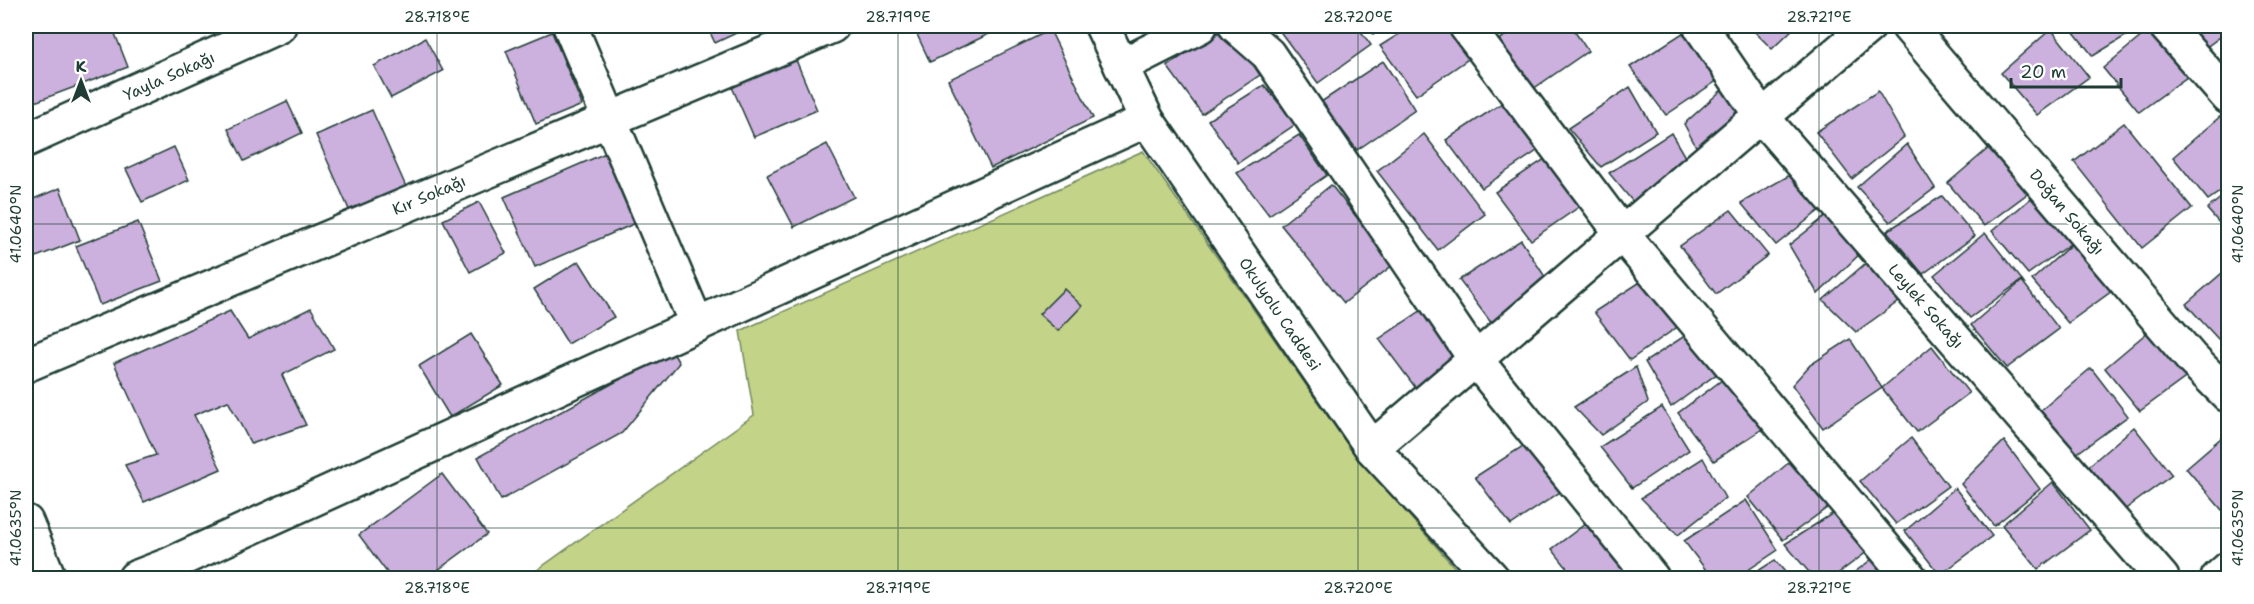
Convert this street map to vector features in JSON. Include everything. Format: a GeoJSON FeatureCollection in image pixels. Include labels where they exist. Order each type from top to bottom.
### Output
{"type":"FeatureCollection","features":[{"type":"Feature","properties":{"kind":"street","name":"Yayla Sokağı"},"geometry":{"type":"LineString","coordinates":[[26,140],[279,26]]}},
{"type":"Feature","properties":{"kind":"street"},"geometry":{"type":"LineString","coordinates":[[570,26],[697,325]]}},
{"type":"Feature","properties":{"kind":"street","name":"Kır Sokağı"},"geometry":{"type":"LineString","coordinates":[[26,365],[832,26]]}},
{"type":"Feature","properties":{"kind":"street","name":"Okulyolu Caddesi"},"geometry":{"type":"LineString","coordinates":[[1102,26],[1147,120],[1372,448],[1492,579]]}},
{"type":"Feature","properties":{"kind":"street"},"geometry":{"type":"LineString","coordinates":[[1121,66],[1200,26]]}},
{"type":"Feature","properties":{"kind":"street"},"geometry":{"type":"LineString","coordinates":[[1236,26],[1268,54],[1476,360],[1652,579]]}},
{"type":"Feature","properties":{"kind":"street"},"geometry":{"type":"LineString","coordinates":[[1466,26],[1623,235],[1910,579]]}},
{"type":"Feature","properties":{"kind":"street","name":"Leylek Sokağı"},"geometry":{"type":"LineString","coordinates":[[1700,26],[1762,117],[2162,579]]}},
{"type":"Feature","properties":{"kind":"street"},"geometry":{"type":"LineString","coordinates":[[1372,448],[1747,127],[1762,117],[1869,26]]}},
{"type":"Feature","properties":{"kind":"street","name":"Doğan Sokağı"},"geometry":{"type":"LineString","coordinates":[[1908,26],[2192,359],[2229,395]]}},
{"type":"Feature","properties":{"kind":"street"},"geometry":{"type":"LineString","coordinates":[[2166,26],[2229,97]]}},
{"type":"Feature","properties":{"kind":"street"},"geometry":{"type":"LineString","coordinates":[[135,579],[1147,120]]}},
{"type":"Feature","properties":{"kind":"street"},"geometry":{"type":"LineString","coordinates":[[26,522],[49,579]]}},
{"type":"Feature","properties":{"kind":"street"},"geometry":{"type":"LineString","coordinates":[[2218,579],[2229,569]]}},
{"type":"Feature","properties":{"kind":"green space"},"geometry":{"type":"Polygon","coordinates":[[[1143,151],[1352,451],[1464,578],[526,578],[754,415],[740,331],[1143,151]]]}},
{"type":"Feature","properties":{"kind":"building"},"geometry":{"type":"Polygon","coordinates":[[[26,26],[112,26],[128,67],[27,105],[26,26]]]}},
{"type":"Feature","properties":{"kind":"building"},"geometry":{"type":"Polygon","coordinates":[[[707,26],[751,26],[715,43],[707,26]]]}},
{"type":"Feature","properties":{"kind":"building"},"geometry":{"type":"Polygon","coordinates":[[[913,26],[1006,26],[930,62],[913,26]]]}},
{"type":"Feature","properties":{"kind":"building"},"geometry":{"type":"Polygon","coordinates":[[[1228,26],[1260,75],[1202,114],[1167,66],[1228,26]]]}},
{"type":"Feature","properties":{"kind":"building"},"geometry":{"type":"Polygon","coordinates":[[[1276,26],[1357,26],[1371,45],[1318,83],[1276,26]]]}},
{"type":"Feature","properties":{"kind":"building"},"geometry":{"type":"Polygon","coordinates":[[[1366,26],[1386,26],[1373,34],[1366,26]]]}},
{"type":"Feature","properties":{"kind":"building"},"geometry":{"type":"Polygon","coordinates":[[[1412,26],[1455,26],[1474,55],[1416,95],[1380,46],[1412,26]]]}},
{"type":"Feature","properties":{"kind":"building"},"geometry":{"type":"Polygon","coordinates":[[[1483,26],[1503,26],[1490,34],[1483,26]]]}},
{"type":"Feature","properties":{"kind":"building"},"geometry":{"type":"Polygon","coordinates":[[[1520,26],[1571,26],[1588,51],[1530,91],[1494,43],[1520,26]]]}},
{"type":"Feature","properties":{"kind":"building"},"geometry":{"type":"Polygon","coordinates":[[[1749,26],[1796,26],[1772,49],[1749,26]]]}},
{"type":"Feature","properties":{"kind":"building"},"geometry":{"type":"Polygon","coordinates":[[[2069,26],[2142,26],[2093,56],[2069,26]]]}},
{"type":"Feature","properties":{"kind":"building"},"geometry":{"type":"Polygon","coordinates":[[[2154,26],[2191,74],[2139,112],[2103,68],[2154,26]]]}},
{"type":"Feature","properties":{"kind":"building"},"geometry":{"type":"Polygon","coordinates":[[[2180,26],[2228,26],[2228,31],[2201,51],[2180,26]]]}},
{"type":"Feature","properties":{"kind":"building"},"geometry":{"type":"Polygon","coordinates":[[[1692,27],[1724,76],[1666,115],[1630,67],[1692,27]]]}},
{"type":"Feature","properties":{"kind":"building"},"geometry":{"type":"Polygon","coordinates":[[[2051,29],[2089,77],[2037,115],[2001,73],[2051,29]]]}},
{"type":"Feature","properties":{"kind":"building"},"geometry":{"type":"Polygon","coordinates":[[[1050,30],[1093,118],[991,168],[948,80],[1050,30]]]}},
{"type":"Feature","properties":{"kind":"building"},"geometry":{"type":"Polygon","coordinates":[[[552,32],[582,105],[536,124],[506,51],[552,32]]]}},
{"type":"Feature","properties":{"kind":"building"},"geometry":{"type":"Polygon","coordinates":[[[425,38],[443,71],[391,98],[374,66],[425,38]]]}},
{"type":"Feature","properties":{"kind":"building"},"geometry":{"type":"Polygon","coordinates":[[[796,60],[817,110],[754,137],[732,87],[796,60]]]}},
{"type":"Feature","properties":{"kind":"building"},"geometry":{"type":"Polygon","coordinates":[[[1383,61],[1415,110],[1357,150],[1321,102],[1383,61]]]}},
{"type":"Feature","properties":{"kind":"building"},"geometry":{"type":"Polygon","coordinates":[[[1264,85],[1296,124],[1238,163],[1208,120],[1264,85]]]}},
{"type":"Feature","properties":{"kind":"building"},"geometry":{"type":"Polygon","coordinates":[[[1630,87],[1656,132],[1601,167],[1568,128],[1630,87]]]}},
{"type":"Feature","properties":{"kind":"building"},"geometry":{"type":"Polygon","coordinates":[[[1724,88],[1746,110],[1699,152],[1684,124],[1724,88]]]}},
{"type":"Feature","properties":{"kind":"building"},"geometry":{"type":"Polygon","coordinates":[[[1878,91],[1904,137],[1852,179],[1816,132],[1878,91]]]}},
{"type":"Feature","properties":{"kind":"building"},"geometry":{"type":"Polygon","coordinates":[[[1508,99],[1540,149],[1482,188],[1446,140],[1508,99]]]}},
{"type":"Feature","properties":{"kind":"building"},"geometry":{"type":"Polygon","coordinates":[[[287,101],[302,133],[244,161],[228,129],[287,101]]]}},
{"type":"Feature","properties":{"kind":"building"},"geometry":{"type":"Polygon","coordinates":[[[372,110],[407,189],[351,214],[316,135],[372,110]]]}},
{"type":"Feature","properties":{"kind":"building"},"geometry":{"type":"Polygon","coordinates":[[[2223,114],[2228,121],[2228,186],[2208,200],[2173,157],[2223,114]]]}},
{"type":"Feature","properties":{"kind":"building"},"geometry":{"type":"Polygon","coordinates":[[[2124,123],[2192,208],[2142,248],[2074,162],[2124,123]]]}},
{"type":"Feature","properties":{"kind":"building"},"geometry":{"type":"Polygon","coordinates":[[[1671,133],[1688,162],[1638,208],[1609,173],[1671,133]]]}},
{"type":"Feature","properties":{"kind":"building"},"geometry":{"type":"Polygon","coordinates":[[[1424,134],[1485,214],[1438,250],[1377,171],[1424,134]]]}},
{"type":"Feature","properties":{"kind":"building"},"geometry":{"type":"Polygon","coordinates":[[[1299,135],[1327,175],[1269,215],[1237,173],[1299,135]]]}},
{"type":"Feature","properties":{"kind":"building"},"geometry":{"type":"Polygon","coordinates":[[[1998,140],[2035,188],[1984,226],[1948,183],[1998,140]]]}},
{"type":"Feature","properties":{"kind":"building"},"geometry":{"type":"Polygon","coordinates":[[[827,144],[854,197],[794,227],[767,175],[827,144]]]}},
{"type":"Feature","properties":{"kind":"building"},"geometry":{"type":"Polygon","coordinates":[[[1907,144],[1935,188],[1890,222],[1857,187],[1907,144]]]}},
{"type":"Feature","properties":{"kind":"building"},"geometry":{"type":"Polygon","coordinates":[[[174,147],[189,180],[142,202],[126,169],[174,147]]]}},
{"type":"Feature","properties":{"kind":"building"},"geometry":{"type":"Polygon","coordinates":[[[1557,151],[1589,200],[1531,240],[1495,192],[1557,151]]]}},
{"type":"Feature","properties":{"kind":"building"},"geometry":{"type":"Polygon","coordinates":[[[608,152],[638,222],[535,267],[504,197],[608,152]]]}},
{"type":"Feature","properties":{"kind":"building"},"geometry":{"type":"Polygon","coordinates":[[[1797,171],[1825,206],[1776,245],[1741,203],[1797,171]]]}},
{"type":"Feature","properties":{"kind":"building"},"geometry":{"type":"Polygon","coordinates":[[[1331,185],[1394,264],[1344,303],[1281,225],[1331,185]]]}},
{"type":"Feature","properties":{"kind":"building"},"geometry":{"type":"Polygon","coordinates":[[[60,188],[80,240],[26,261],[26,202],[60,188]]]}},
{"type":"Feature","properties":{"kind":"building"},"geometry":{"type":"Polygon","coordinates":[[[2043,188],[2077,239],[2028,274],[1992,231],[2043,188]]]}},
{"type":"Feature","properties":{"kind":"building"},"geometry":{"type":"Polygon","coordinates":[[[2228,192],[2228,233],[2207,209],[2228,192]]]}},
{"type":"Feature","properties":{"kind":"building"},"geometry":{"type":"Polygon","coordinates":[[[1942,196],[1975,236],[1923,274],[1887,231],[1942,196]]]}},
{"type":"Feature","properties":{"kind":"building"},"geometry":{"type":"Polygon","coordinates":[[[479,202],[506,253],[470,272],[443,220],[479,202]]]}},
{"type":"Feature","properties":{"kind":"building"},"geometry":{"type":"Polygon","coordinates":[[[1731,210],[1768,255],[1716,294],[1680,246],[1731,210]]]}},
{"type":"Feature","properties":{"kind":"building"},"geometry":{"type":"Polygon","coordinates":[[[1830,213],[1864,250],[1818,294],[1789,245],[1830,213]]]}},
{"type":"Feature","properties":{"kind":"building"},"geometry":{"type":"Polygon","coordinates":[[[138,222],[162,281],[100,305],[76,246],[138,222]]]}},
{"type":"Feature","properties":{"kind":"building"},"geometry":{"type":"Polygon","coordinates":[[[1985,233],[2022,280],[1970,318],[1934,275],[1985,233]]]}},
{"type":"Feature","properties":{"kind":"building"},"geometry":{"type":"Polygon","coordinates":[[[2077,239],[2112,291],[2068,323],[2032,280],[2077,239]]]}},
{"type":"Feature","properties":{"kind":"building"},"geometry":{"type":"Polygon","coordinates":[[[1521,240],[1553,289],[1495,328],[1459,280],[1521,240]]]}},
{"type":"Feature","properties":{"kind":"building"},"geometry":{"type":"Polygon","coordinates":[[[579,261],[614,317],[568,344],[534,289],[579,261]]]}},
{"type":"Feature","properties":{"kind":"building"},"geometry":{"type":"Polygon","coordinates":[[[1867,262],[1905,297],[1856,332],[1823,300],[1867,262]]]}},
{"type":"Feature","properties":{"kind":"building"},"geometry":{"type":"Polygon","coordinates":[[[2228,268],[2228,332],[2218,339],[2186,304],[2228,268]]]}},
{"type":"Feature","properties":{"kind":"building"},"geometry":{"type":"Polygon","coordinates":[[[1645,279],[1683,323],[1630,360],[1594,312],[1645,279]]]}},
{"type":"Feature","properties":{"kind":"building"},"geometry":{"type":"Polygon","coordinates":[[[2022,281],[2059,329],[2007,368],[1971,325],[2022,281]]]}},
{"type":"Feature","properties":{"kind":"building"},"geometry":{"type":"Polygon","coordinates":[[[1064,289],[1082,306],[1058,331],[1039,314],[1064,289]]]}},
{"type":"Feature","properties":{"kind":"building"},"geometry":{"type":"Polygon","coordinates":[[[1428,306],[1462,353],[1415,387],[1379,339],[1428,306]]]}},
{"type":"Feature","properties":{"kind":"building"},"geometry":{"type":"Polygon","coordinates":[[[311,308],[334,349],[282,375],[306,425],[251,444],[228,401],[194,415],[221,469],[144,502],[125,465],[156,455],[114,363],[230,311],[248,339],[311,308]]]}},
{"type":"Feature","properties":{"kind":"building"},"geometry":{"type":"Polygon","coordinates":[[[2156,325],[2192,373],[2140,411],[2105,368],[2156,325]]]}},
{"type":"Feature","properties":{"kind":"building"},"geometry":{"type":"Polygon","coordinates":[[[1689,333],[1718,373],[1671,407],[1645,362],[1689,333]]]}},
{"type":"Feature","properties":{"kind":"building"},"geometry":{"type":"Polygon","coordinates":[[[471,334],[503,385],[450,417],[419,366],[471,334]]]}},
{"type":"Feature","properties":{"kind":"building"},"geometry":{"type":"Polygon","coordinates":[[[1850,339],[1882,388],[1823,428],[1792,385],[1810,365],[1850,339]]]}},
{"type":"Feature","properties":{"kind":"building"},"geometry":{"type":"Polygon","coordinates":[[[2228,345],[2228,360],[2221,351],[2228,345]]]}},
{"type":"Feature","properties":{"kind":"building"},"geometry":{"type":"Polygon","coordinates":[[[1932,346],[1969,393],[1917,432],[1882,388],[1932,346]]]}},
{"type":"Feature","properties":{"kind":"building"},"geometry":{"type":"Polygon","coordinates":[[[672,351],[679,363],[622,433],[501,500],[478,457],[672,351]]]}},
{"type":"Feature","properties":{"kind":"building"},"geometry":{"type":"Polygon","coordinates":[[[1636,367],[1648,402],[1601,435],[1574,407],[1636,367]]]}},
{"type":"Feature","properties":{"kind":"building"},"geometry":{"type":"Polygon","coordinates":[[[2091,368],[2128,416],[2076,454],[2040,411],[2091,368]]]}},
{"type":"Feature","properties":{"kind":"building"},"geometry":{"type":"Polygon","coordinates":[[[1726,377],[1767,426],[1714,461],[1678,413],[1726,377]]]}},
{"type":"Feature","properties":{"kind":"building"},"geometry":{"type":"Polygon","coordinates":[[[1662,407],[1689,450],[1632,488],[1600,447],[1662,407]]]}},
{"type":"Feature","properties":{"kind":"building"},"geometry":{"type":"Polygon","coordinates":[[[2134,427],[2172,475],[2120,513],[2084,470],[2134,427]]]}},
{"type":"Feature","properties":{"kind":"building"},"geometry":{"type":"Polygon","coordinates":[[[2228,432],[2228,506],[2222,510],[2186,468],[2228,432]]]}},
{"type":"Feature","properties":{"kind":"building"},"geometry":{"type":"Polygon","coordinates":[[[1537,437],[1569,486],[1511,525],[1475,477],[1537,437]]]}},
{"type":"Feature","properties":{"kind":"building"},"geometry":{"type":"Polygon","coordinates":[[[1911,438],[1948,486],[1896,524],[1860,481],[1911,438]]]}},
{"type":"Feature","properties":{"kind":"building"},"geometry":{"type":"Polygon","coordinates":[[[2004,441],[2040,489],[1994,526],[1961,484],[2004,441]]]}},
{"type":"Feature","properties":{"kind":"building"},"geometry":{"type":"Polygon","coordinates":[[[1799,454],[1835,502],[1783,540],[1748,497],[1799,454]]]}},
{"type":"Feature","properties":{"kind":"building"},"geometry":{"type":"Polygon","coordinates":[[[1703,458],[1725,498],[1678,535],[1641,498],[1703,458]]]}},
{"type":"Feature","properties":{"kind":"building"},"geometry":{"type":"Polygon","coordinates":[[[442,474],[487,534],[427,578],[391,578],[359,535],[442,474]]]}},
{"type":"Feature","properties":{"kind":"building"},"geometry":{"type":"Polygon","coordinates":[[[2053,482],[2090,530],[2038,569],[2002,525],[2053,482]]]}},
{"type":"Feature","properties":{"kind":"building"},"geometry":{"type":"Polygon","coordinates":[[[1955,488],[1992,536],[1940,575],[1905,531],[1955,488]]]}},
{"type":"Feature","properties":{"kind":"building"},"geometry":{"type":"Polygon","coordinates":[[[1746,500],[1778,550],[1736,578],[1712,578],[1684,541],[1746,500]]]}},
{"type":"Feature","properties":{"kind":"building"},"geometry":{"type":"Polygon","coordinates":[[[1841,508],[1872,548],[1832,578],[1814,578],[1785,544],[1841,508]]]}},
{"type":"Feature","properties":{"kind":"building"},"geometry":{"type":"Polygon","coordinates":[[[1589,521],[1627,570],[1616,578],[1575,578],[1552,549],[1589,521]]]}},
{"type":"Feature","properties":{"kind":"building"},"geometry":{"type":"Polygon","coordinates":[[[1876,556],[1897,578],[1847,578],[1876,556]]]}},
{"type":"Feature","properties":{"kind":"building"},"geometry":{"type":"Polygon","coordinates":[[[1775,560],[1790,578],[1747,578],[1775,560]]]}}]}
